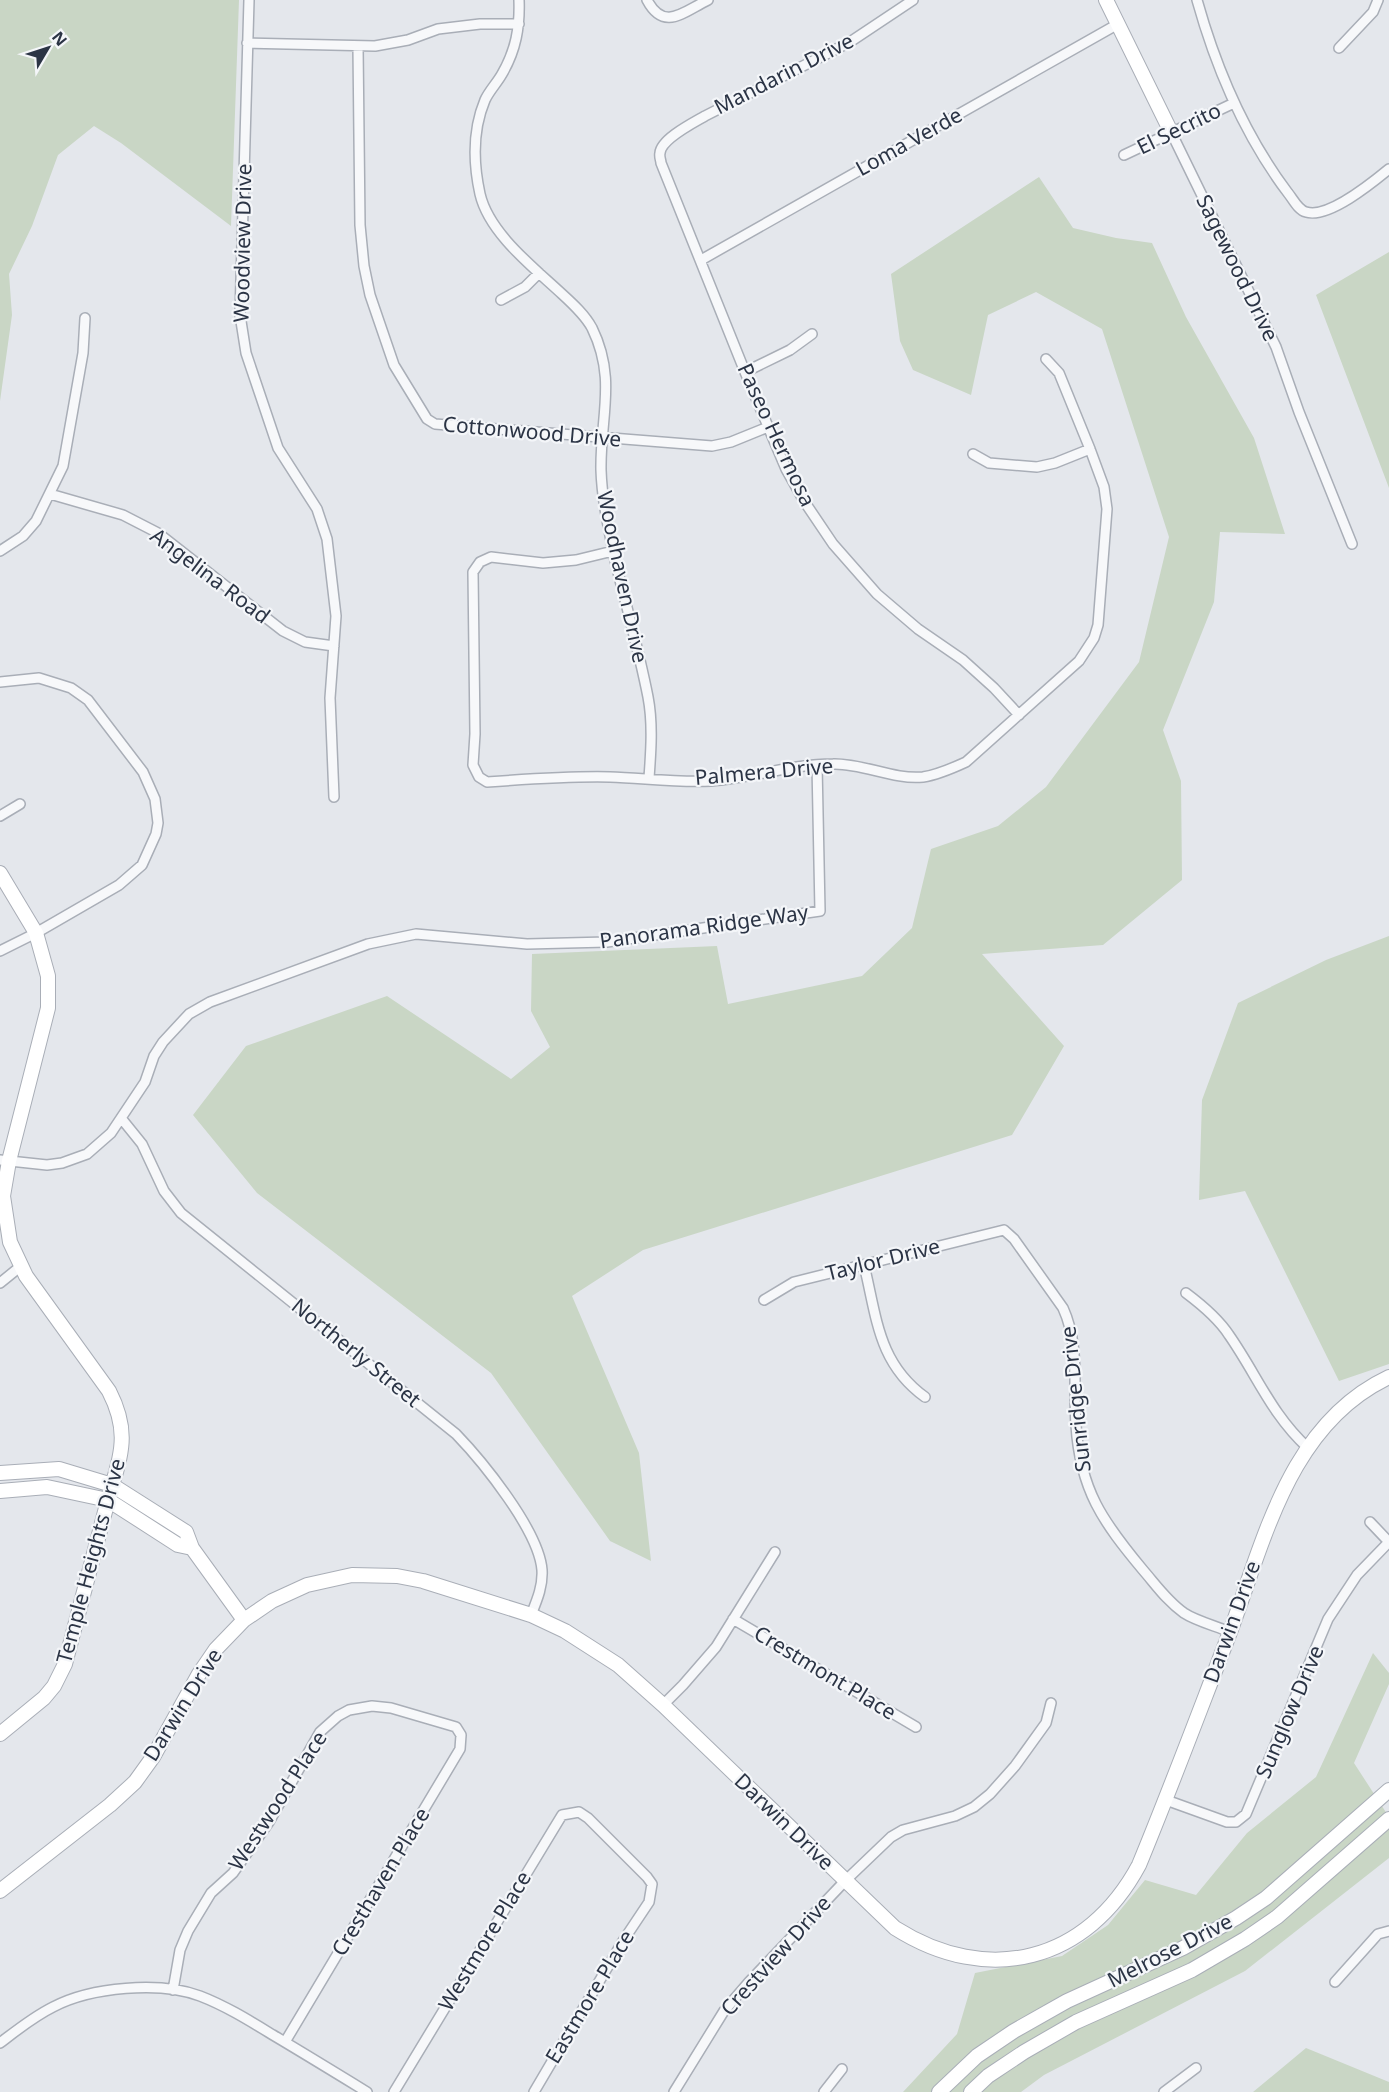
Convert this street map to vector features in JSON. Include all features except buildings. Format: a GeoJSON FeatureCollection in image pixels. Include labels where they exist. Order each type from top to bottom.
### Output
{"type":"FeatureCollection","features":[{"type":"Feature","properties":{"kind":"street","name":"Woodview Drive"},"geometry":{"type":"LineString","coordinates":[[249,0],[240,315],[246,353],[278,448],[317,509],[327,539],[336,616],[330,698],[334,797]]}},
{"type":"Feature","properties":{"kind":"street","name":"Woodhaven Drive"},"geometry":{"type":"LineString","coordinates":[[519,0],[516,43],[503,72],[485,99],[475,133],[474,155],[480,196],[500,234],[574,305],[591,326],[605,360],[607,387],[602,482],[613,551],[648,698],[651,738],[649,778]]}},
{"type":"Feature","properties":{"kind":"street"},"geometry":{"type":"LineString","coordinates":[[647,0],[660,17],[669,19],[708,0]]}},
{"type":"Feature","properties":{"kind":"street","name":"Mandarin Drive"},"geometry":{"type":"LineString","coordinates":[[660,152],[664,144],[697,120],[850,42],[913,0]]}},
{"type":"Feature","properties":{"kind":"street","name":"Sagewood Drive"},"geometry":{"type":"LineString","coordinates":[[1106,0],[1276,347],[1299,412],[1352,544]]}},
{"type":"Feature","properties":{"kind":"street"},"geometry":{"type":"LineString","coordinates":[[1197,0],[1207,37],[1234,103],[1276,178],[1300,209],[1307,213],[1322,212],[1366,188],[1389,169]]}},
{"type":"Feature","properties":{"kind":"street"},"geometry":{"type":"LineString","coordinates":[[1339,48],[1373,12],[1378,0]]}},
{"type":"Feature","properties":{"kind":"street"},"geometry":{"type":"LineString","coordinates":[[247,43],[375,46],[408,40],[438,29],[480,24],[519,24]]}},
{"type":"Feature","properties":{"kind":"street","name":"Loma Verde"},"geometry":{"type":"LineString","coordinates":[[701,260],[1118,24]]}},
{"type":"Feature","properties":{"kind":"street","name":"Cottonwood Drive"},"geometry":{"type":"LineString","coordinates":[[358,47],[360,225],[364,266],[370,295],[394,365],[427,419],[435,424],[712,446],[731,442],[768,427]]}},
{"type":"Feature","properties":{"kind":"street","name":"El Secrito"},"geometry":{"type":"LineString","coordinates":[[1124,155],[1234,103]]}},
{"type":"Feature","properties":{"kind":"street","name":"Paseo Hermosa"},"geometry":{"type":"LineString","coordinates":[[660,152],[661,163],[674,199],[701,260],[745,372],[786,469],[804,501],[833,544],[877,594],[918,628],[963,660],[1019,715]]}},
{"type":"Feature","properties":{"kind":"street"},"geometry":{"type":"LineString","coordinates":[[501,300],[525,287],[539,273]]}},
{"type":"Feature","properties":{"kind":"street"},"geometry":{"type":"LineString","coordinates":[[0,551],[23,536],[36,521],[63,466],[83,353],[85,318]]}},
{"type":"Feature","properties":{"kind":"street"},"geometry":{"type":"LineString","coordinates":[[745,372],[790,350],[812,334]]}},
{"type":"Feature","properties":{"kind":"street","name":"Palmera Drive"},"geometry":{"type":"LineString","coordinates":[[613,551],[576,560],[543,563],[491,557],[480,562],[473,572],[476,734],[473,765],[479,777],[487,782],[578,776],[709,781],[757,776],[791,768],[834,764],[922,777],[955,767],[966,762],[1079,661],[1094,638],[1098,625],[1107,509],[1104,486],[1059,373],[1046,359]]}},
{"type":"Feature","properties":{"kind":"street"},"geometry":{"type":"LineString","coordinates":[[973,454],[989,463],[1037,466],[1055,463],[1090,449]]}},
{"type":"Feature","properties":{"kind":"street","name":"Angelina Road"},"geometry":{"type":"LineString","coordinates":[[50,494],[123,515],[158,533],[283,631],[304,642],[334,646]]}},
{"type":"Feature","properties":{"kind":"street"},"geometry":{"type":"LineString","coordinates":[[0,682],[39,678],[61,683],[88,700],[143,772],[155,799],[158,823],[156,834],[142,865],[119,885],[0,951]]}},
{"type":"Feature","properties":{"kind":"street","name":"Panorama Ridge Way"},"geometry":{"type":"LineString","coordinates":[[121,1118],[145,1082],[154,1056],[163,1042],[189,1014],[210,1002],[368,944],[416,934],[527,944],[607,942],[820,911],[817,765]]}},
{"type":"Feature","properties":{"kind":"street"},"geometry":{"type":"LineString","coordinates":[[0,816],[20,804]]}},
{"type":"Feature","properties":{"kind":"street","name":"Temple Heights Drive"},"geometry":{"type":"LineString","coordinates":[[0,873],[36,933],[48,976],[48,1008],[4,1160],[3,1196],[10,1242],[26,1276],[109,1391],[118,1408],[123,1436],[121,1457],[65,1664],[54,1686],[44,1698],[0,1734]]}},
{"type":"Feature","properties":{"kind":"street"},"geometry":{"type":"LineString","coordinates":[[4,1160],[47,1165],[63,1163],[87,1154],[111,1132],[121,1118]]}},
{"type":"Feature","properties":{"kind":"street","name":"Northerly Street"},"geometry":{"type":"LineString","coordinates":[[121,1118],[142,1144],[164,1191],[182,1213],[456,1434],[480,1458],[517,1512],[540,1556],[542,1572],[540,1594],[531,1615]]}},
{"type":"Feature","properties":{"kind":"street","name":"Taylor Drive"},"geometry":{"type":"LineString","coordinates":[[764,1300],[794,1282],[1005,1230]]}},
{"type":"Feature","properties":{"kind":"street","name":"Sunridge Drive"},"geometry":{"type":"LineString","coordinates":[[1005,1230],[1064,1308],[1069,1321],[1074,1347],[1078,1453],[1083,1475],[1102,1517],[1169,1601],[1186,1614],[1230,1632]]}},
{"type":"Feature","properties":{"kind":"street"},"geometry":{"type":"LineString","coordinates":[[864,1265],[885,1346],[892,1364],[911,1387],[925,1397]]}},
{"type":"Feature","properties":{"kind":"street"},"geometry":{"type":"LineString","coordinates":[[0,1283],[21,1266]]}},
{"type":"Feature","properties":{"kind":"street"},"geometry":{"type":"LineString","coordinates":[[1186,1293],[1202,1305],[1229,1334],[1279,1418],[1308,1448]]}},
{"type":"Feature","properties":{"kind":"street","name":"Darwin Drive"},"geometry":{"type":"LineString","coordinates":[[0,1891],[110,1805],[135,1782],[153,1757],[216,1648],[244,1620],[272,1601],[307,1585],[352,1575],[397,1576],[423,1581],[531,1615],[565,1631],[618,1665],[663,1705],[895,1928],[914,1940],[934,1949],[986,1961],[1022,1958],[1059,1946],[1088,1929],[1113,1905],[1129,1884],[1140,1864],[1230,1632],[1276,1504],[1308,1448],[1332,1416],[1345,1404],[1359,1393],[1389,1377]]}},
{"type":"Feature","properties":{"kind":"street"},"geometry":{"type":"LineString","coordinates":[[0,1473],[59,1469],[112,1485],[186,1532],[192,1548],[244,1620]]}},
{"type":"Feature","properties":{"kind":"street"},"geometry":{"type":"LineString","coordinates":[[0,1491],[47,1487],[108,1500],[178,1545],[192,1548]]}},
{"type":"Feature","properties":{"kind":"street"},"geometry":{"type":"LineString","coordinates":[[1370,1522],[1389,1542]]}},
{"type":"Feature","properties":{"kind":"street","name":"Sunglow Drive"},"geometry":{"type":"LineString","coordinates":[[1166,1800],[1227,1822],[1236,1822],[1246,1815],[1328,1619],[1357,1575],[1389,1542]]}},
{"type":"Feature","properties":{"kind":"street"},"geometry":{"type":"LineString","coordinates":[[663,1705],[716,1647],[775,1552]]}},
{"type":"Feature","properties":{"kind":"street","name":"Crestmont Place"},"geometry":{"type":"LineString","coordinates":[[733,1619],[916,1727]]}},
{"type":"Feature","properties":{"kind":"street","name":"Crestview Drive"},"geometry":{"type":"LineString","coordinates":[[674,2092],[724,2011],[845,1881],[891,1836],[903,1830],[955,1816],[974,1807],[990,1794],[1015,1766],[1041,1731],[1046,1723],[1051,1703]]}},
{"type":"Feature","properties":{"kind":"street","name":"Westwood Place"},"geometry":{"type":"LineString","coordinates":[[173,1990],[180,1950],[188,1931],[211,1893],[233,1874],[269,1822],[320,1732],[338,1716],[349,1710],[372,1706],[391,1708],[449,1724]]}},
{"type":"Feature","properties":{"kind":"street","name":"Cresthaven Place"},"geometry":{"type":"LineString","coordinates":[[285,2042],[460,1749],[461,1735],[456,1727],[449,1724]]}},
{"type":"Feature","properties":{"kind":"street","name":"Melrose Drive"},"geometry":{"type":"LineString","coordinates":[[939,2092],[977,2056],[1014,2031],[1067,2001],[1183,1948],[1266,1898],[1389,1790]]}},
{"type":"Feature","properties":{"kind":"street","name":"Westmore Place"},"geometry":{"type":"LineString","coordinates":[[394,2092],[562,1815],[579,1812],[588,1818],[647,1877],[652,1884],[649,1902]]}},
{"type":"Feature","properties":{"kind":"street","name":"Melrose Drive"},"geometry":{"type":"LineString","coordinates":[[971,2092],[988,2076],[1076,2022],[1192,1970],[1245,1939],[1277,1917],[1389,1819]]}},
{"type":"Feature","properties":{"kind":"street","name":"Eastmore Place"},"geometry":{"type":"LineString","coordinates":[[534,2092],[623,1941],[649,1902]]}},
{"type":"Feature","properties":{"kind":"street"},"geometry":{"type":"LineString","coordinates":[[1335,1982],[1378,1934],[1389,1932]]}},
{"type":"Feature","properties":{"kind":"street"},"geometry":{"type":"LineString","coordinates":[[0,2043],[33,2018],[54,2006],[88,1994],[127,1989],[173,1990],[199,1996],[231,2010],[368,2092]]}},
{"type":"Feature","properties":{"kind":"street"},"geometry":{"type":"LineString","coordinates":[[1164,2092],[1196,2068]]}},
{"type":"Feature","properties":{"kind":"street"},"geometry":{"type":"LineString","coordinates":[[824,2092],[842,2069]]}},
{"type":"Feature","properties":{"kind":"green space"},"geometry":{"type":"Polygon","coordinates":[[[0,0],[239,0],[231,226],[121,143],[94,126],[58,155],[32,226],[9,274],[12,315],[0,401],[0,0]]]}},
{"type":"Feature","properties":{"kind":"green space"},"geometry":{"type":"Polygon","coordinates":[[[1039,177],[1073,228],[1116,238],[1152,243],[1186,317],[1254,438],[1285,534],[1220,532],[1214,602],[1163,730],[1181,781],[1182,880],[1103,945],[982,954],[1064,1046],[1012,1135],[643,1250],[572,1296],[639,1453],[651,1561],[610,1541],[491,1373],[257,1193],[193,1115],[246,1046],[387,996],[511,1079],[550,1047],[531,1011],[532,954],[717,946],[728,1004],[862,976],[912,928],[931,849],[998,826],[1046,787],[1139,662],[1169,537],[1102,329],[1036,292],[988,315],[971,395],[913,370],[900,341],[891,274],[1039,177]]]}},
{"type":"Feature","properties":{"kind":"green space"},"geometry":{"type":"Polygon","coordinates":[[[1389,252],[1389,488],[1316,295],[1389,252]]]}},
{"type":"Feature","properties":{"kind":"green space"},"geometry":{"type":"Polygon","coordinates":[[[1389,936],[1389,1364],[1339,1381],[1245,1191],[1199,1200],[1202,1100],[1238,1003],[1326,960],[1389,936]]]}},
{"type":"Feature","properties":{"kind":"green space"},"geometry":{"type":"Polygon","coordinates":[[[1373,1653],[1389,1673],[1389,1684],[1354,1763],[1389,1817],[1389,1858],[1245,1971],[1044,2075],[1021,2092],[903,2092],[957,2034],[975,1973],[1062,1956],[1108,1925],[1145,1880],[1196,1895],[1247,1833],[1316,1777],[1373,1653]]]}},
{"type":"Feature","properties":{"kind":"green space"},"geometry":{"type":"Polygon","coordinates":[[[1306,2048],[1389,2082],[1389,2092],[1253,2092],[1306,2048]]]}}]}
